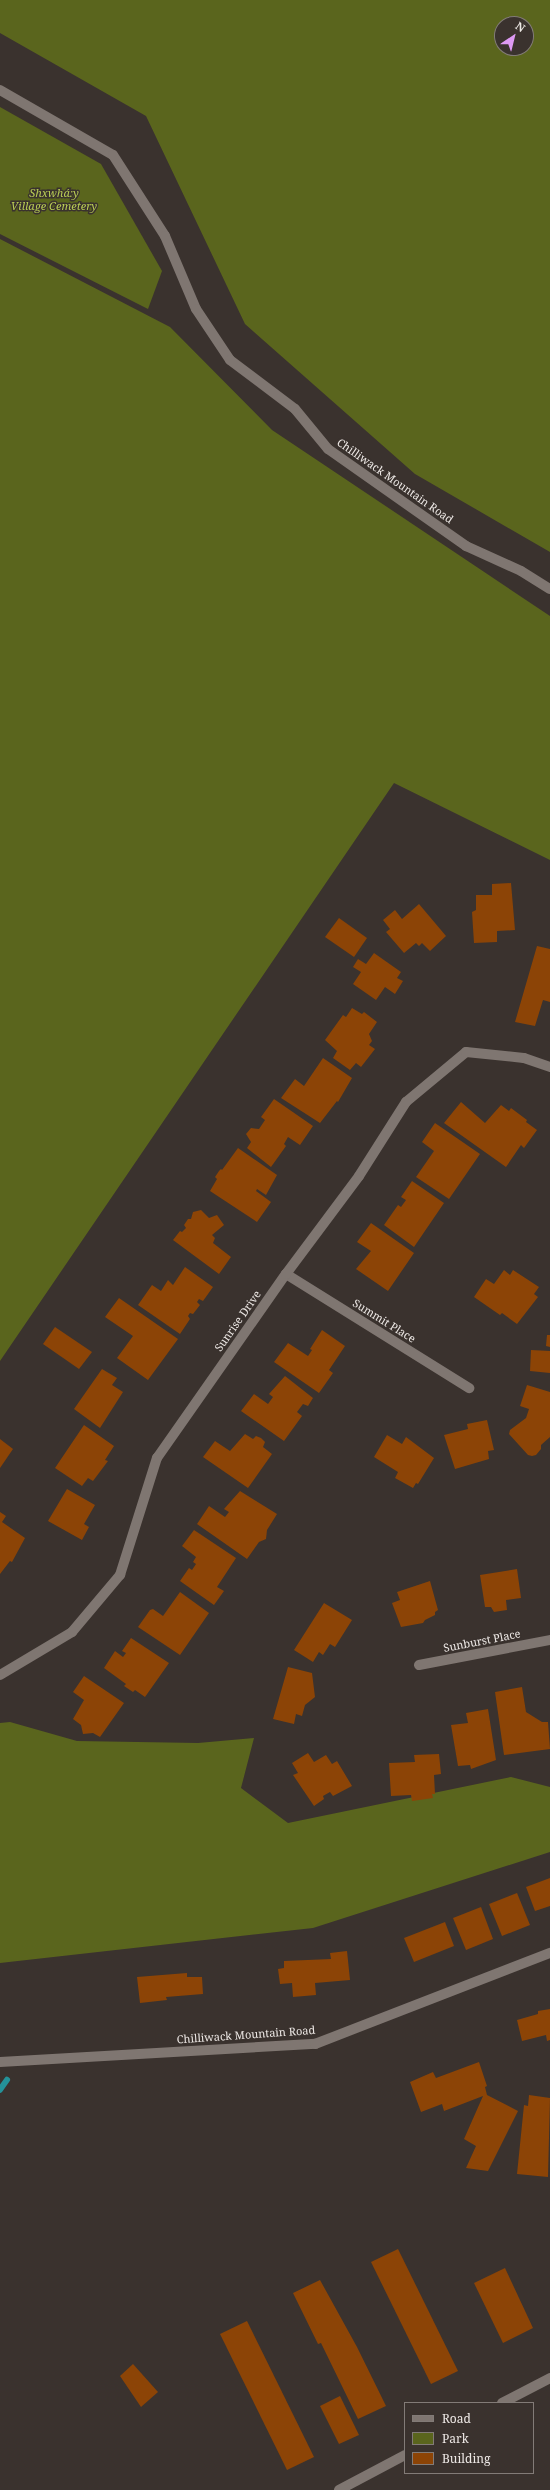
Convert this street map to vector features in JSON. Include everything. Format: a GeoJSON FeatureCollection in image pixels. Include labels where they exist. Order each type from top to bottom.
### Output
{"type":"FeatureCollection","features":[{"type":"Feature","properties":{"kind":"street","name":"Chilliwack Mountain Road"},"geometry":{"type":"LineString","coordinates":[[0,90],[113,155],[165,236],[196,309],[230,360],[295,409],[328,449],[466,546],[521,571],[550,589]]}},
{"type":"Feature","properties":{"kind":"street","name":"Sunrise Drive"},"geometry":{"type":"LineString","coordinates":[[0,1675],[72,1632],[120,1575],[157,1458],[286,1274],[358,1176],[406,1102],[466,1052],[524,1058],[550,1067]]}},
{"type":"Feature","properties":{"kind":"street","name":"Summit Place"},"geometry":{"type":"LineString","coordinates":[[286,1274],[469,1388]]}},
{"type":"Feature","properties":{"kind":"street","name":"Sunburst Place"},"geometry":{"type":"LineString","coordinates":[[419,1665],[550,1640]]}},
{"type":"Feature","properties":{"kind":"street","name":"Chilliwack Mountain Road"},"geometry":{"type":"LineString","coordinates":[[0,2062],[315,2044],[550,1953]]}},
{"type":"Feature","properties":{"kind":"street"},"geometry":{"type":"LineString","coordinates":[[504,2402],[550,2378]]}},
{"type":"Feature","properties":{"kind":"street"},"geometry":{"type":"LineString","coordinates":[[339,2490],[404,2456]]}},
{"type":"Feature","properties":{"kind":"green space"},"geometry":{"type":"Polygon","coordinates":[[[0,0],[550,0],[550,552],[415,474],[245,324],[146,116],[0,33],[0,0]]]}},
{"type":"Feature","properties":{"kind":"green space","name":"Shxwhá:y Village Cemetery"},"geometry":{"type":"Polygon","coordinates":[[[0,107],[101,164],[162,271],[148,309],[0,234],[0,107]]]}},
{"type":"Feature","properties":{"kind":"green space"},"geometry":{"type":"Polygon","coordinates":[[[0,239],[170,327],[272,430],[550,616],[550,860],[394,783],[0,1361],[0,239]]]}},
{"type":"Feature","properties":{"kind":"green space"},"geometry":{"type":"Polygon","coordinates":[[[10,1722],[77,1741],[198,1743],[254,1738],[241,1788],[288,1823],[511,1777],[550,1787],[550,1852],[313,1928],[0,1963],[0,1723],[10,1722]]]}},
{"type":"Feature","properties":{"kind":"building"},"geometry":{"type":"Polygon","coordinates":[[[511,883],[515,930],[497,931],[497,942],[474,943],[472,912],[476,910],[476,895],[492,895],[492,884],[511,883]]]}},
{"type":"Feature","properties":{"kind":"building"},"geometry":{"type":"Polygon","coordinates":[[[419,904],[446,936],[430,951],[422,943],[419,946],[416,943],[404,953],[386,932],[390,929],[383,920],[395,910],[402,919],[419,904]]]}},
{"type":"Feature","properties":{"kind":"building"},"geometry":{"type":"Polygon","coordinates":[[[339,918],[367,938],[354,957],[325,937],[339,918]]]}},
{"type":"Feature","properties":{"kind":"building"},"geometry":{"type":"Polygon","coordinates":[[[537,946],[550,949],[550,1002],[543,1000],[535,1026],[515,1022],[537,946]]]}},
{"type":"Feature","properties":{"kind":"building"},"geometry":{"type":"Polygon","coordinates":[[[374,953],[401,972],[397,978],[403,981],[395,994],[385,987],[376,1000],[353,984],[361,972],[353,967],[358,959],[366,964],[374,953]]]}},
{"type":"Feature","properties":{"kind":"building"},"geometry":{"type":"Polygon","coordinates":[[[352,1008],[362,1014],[364,1012],[377,1022],[369,1034],[372,1041],[369,1045],[375,1049],[361,1067],[356,1063],[350,1070],[333,1058],[337,1051],[325,1040],[343,1015],[346,1017],[352,1008]]]}},
{"type":"Feature","properties":{"kind":"building"},"geometry":{"type":"Polygon","coordinates":[[[323,1058],[352,1078],[338,1102],[337,1101],[320,1123],[281,1098],[295,1079],[304,1086],[323,1058]]]}},
{"type":"Feature","properties":{"kind":"building"},"geometry":{"type":"Polygon","coordinates":[[[274,1099],[313,1126],[300,1145],[288,1137],[284,1144],[286,1146],[271,1167],[247,1148],[251,1142],[246,1134],[251,1128],[259,1129],[265,1120],[261,1117],[274,1099]]]}},
{"type":"Feature","properties":{"kind":"building"},"geometry":{"type":"Polygon","coordinates":[[[461,1102],[485,1123],[501,1105],[509,1111],[511,1108],[537,1130],[524,1148],[521,1145],[506,1167],[444,1123],[461,1102]]]}},
{"type":"Feature","properties":{"kind":"building"},"geometry":{"type":"Polygon","coordinates":[[[435,1123],[480,1154],[449,1199],[416,1177],[434,1151],[422,1142],[435,1123]]]}},
{"type":"Feature","properties":{"kind":"building"},"geometry":{"type":"Polygon","coordinates":[[[238,1148],[277,1175],[266,1195],[257,1189],[256,1191],[271,1202],[257,1222],[210,1191],[217,1179],[215,1177],[238,1148]]]}},
{"type":"Feature","properties":{"kind":"building"},"geometry":{"type":"Polygon","coordinates":[[[412,1181],[444,1203],[414,1247],[384,1225],[398,1205],[401,1207],[406,1200],[401,1197],[412,1181]]]}},
{"type":"Feature","properties":{"kind":"building"},"geometry":{"type":"Polygon","coordinates":[[[201,1210],[209,1218],[217,1215],[224,1225],[212,1235],[215,1238],[213,1243],[231,1257],[219,1274],[173,1240],[180,1231],[182,1232],[186,1228],[184,1225],[188,1219],[191,1219],[193,1212],[201,1210]]]}},
{"type":"Feature","properties":{"kind":"building"},"geometry":{"type":"Polygon","coordinates":[[[371,1223],[414,1253],[388,1291],[356,1269],[371,1251],[357,1242],[371,1223]]]}},
{"type":"Feature","properties":{"kind":"building"},"geometry":{"type":"Polygon","coordinates":[[[185,1267],[213,1287],[203,1301],[199,1299],[197,1302],[200,1305],[193,1314],[190,1313],[188,1316],[190,1319],[180,1334],[138,1305],[152,1285],[161,1291],[168,1280],[173,1285],[185,1267]]]}},
{"type":"Feature","properties":{"kind":"building"},"geometry":{"type":"Polygon","coordinates":[[[504,1270],[510,1275],[513,1270],[539,1287],[534,1294],[538,1297],[517,1324],[502,1313],[500,1315],[474,1297],[486,1279],[494,1284],[504,1270]]]}},
{"type":"Feature","properties":{"kind":"building"},"geometry":{"type":"Polygon","coordinates":[[[119,1298],[178,1339],[148,1380],[117,1358],[133,1336],[105,1317],[119,1298]]]}},
{"type":"Feature","properties":{"kind":"building"},"geometry":{"type":"Polygon","coordinates":[[[55,1327],[92,1352],[79,1369],[43,1344],[55,1327]]]}},
{"type":"Feature","properties":{"kind":"building"},"geometry":{"type":"Polygon","coordinates":[[[322,1330],[345,1346],[329,1370],[333,1373],[319,1393],[274,1362],[288,1343],[308,1356],[312,1350],[310,1349],[322,1330]]]}},
{"type":"Feature","properties":{"kind":"building"},"geometry":{"type":"Polygon","coordinates":[[[547,1335],[550,1335],[550,1347],[546,1346],[547,1335]]]}},
{"type":"Feature","properties":{"kind":"building"},"geometry":{"type":"Polygon","coordinates":[[[531,1350],[550,1351],[550,1373],[530,1371],[531,1350]]]}},
{"type":"Feature","properties":{"kind":"building"},"geometry":{"type":"Polygon","coordinates":[[[102,1369],[117,1378],[112,1385],[123,1392],[100,1428],[74,1409],[102,1369]]]}},
{"type":"Feature","properties":{"kind":"building"},"geometry":{"type":"Polygon","coordinates":[[[285,1376],[313,1398],[308,1406],[303,1404],[297,1412],[302,1416],[284,1441],[241,1411],[254,1394],[268,1404],[273,1397],[269,1394],[285,1376]]]}},
{"type":"Feature","properties":{"kind":"building"},"geometry":{"type":"Polygon","coordinates":[[[527,1385],[550,1392],[550,1437],[541,1445],[541,1449],[536,1455],[532,1456],[528,1455],[509,1434],[510,1430],[526,1418],[529,1409],[520,1406],[527,1385]]]}},
{"type":"Feature","properties":{"kind":"building"},"geometry":{"type":"Polygon","coordinates":[[[487,1420],[494,1450],[488,1451],[489,1459],[455,1469],[444,1435],[468,1429],[467,1424],[487,1420]]]}},
{"type":"Feature","properties":{"kind":"building"},"geometry":{"type":"Polygon","coordinates":[[[84,1425],[114,1446],[105,1460],[108,1461],[93,1481],[88,1478],[82,1486],[55,1468],[84,1425]]]}},
{"type":"Feature","properties":{"kind":"building"},"geometry":{"type":"Polygon","coordinates":[[[245,1434],[253,1439],[256,1436],[261,1438],[265,1442],[263,1447],[272,1454],[248,1488],[203,1457],[215,1441],[230,1451],[245,1434]]]}},
{"type":"Feature","properties":{"kind":"building"},"geometry":{"type":"Polygon","coordinates":[[[387,1435],[402,1444],[406,1437],[434,1458],[418,1484],[416,1483],[413,1488],[395,1478],[398,1472],[374,1457],[387,1435]]]}},
{"type":"Feature","properties":{"kind":"building"},"geometry":{"type":"Polygon","coordinates":[[[0,1439],[13,1449],[0,1468],[0,1439]]]}},
{"type":"Feature","properties":{"kind":"building"},"geometry":{"type":"Polygon","coordinates":[[[67,1489],[95,1505],[84,1524],[89,1527],[82,1540],[48,1521],[67,1489]]]}},
{"type":"Feature","properties":{"kind":"building"},"geometry":{"type":"Polygon","coordinates":[[[240,1491],[277,1514],[267,1530],[266,1539],[259,1542],[247,1559],[197,1524],[209,1506],[225,1517],[229,1512],[224,1509],[240,1491]]]}},
{"type":"Feature","properties":{"kind":"building"},"geometry":{"type":"Polygon","coordinates":[[[0,1512],[6,1516],[2,1522],[25,1538],[12,1562],[10,1561],[0,1574],[0,1512]]]}},
{"type":"Feature","properties":{"kind":"building"},"geometry":{"type":"Polygon","coordinates":[[[194,1530],[236,1558],[217,1587],[224,1591],[214,1605],[180,1581],[189,1568],[192,1570],[196,1564],[193,1562],[196,1557],[182,1546],[194,1530]]]}},
{"type":"Feature","properties":{"kind":"building"},"geometry":{"type":"Polygon","coordinates":[[[517,1569],[521,1598],[506,1600],[507,1610],[494,1612],[491,1607],[485,1607],[480,1575],[517,1569]]]}},
{"type":"Feature","properties":{"kind":"building"},"geometry":{"type":"Polygon","coordinates":[[[430,1581],[438,1610],[435,1612],[435,1615],[425,1620],[423,1623],[401,1627],[392,1603],[400,1600],[397,1592],[430,1581]]]}},
{"type":"Feature","properties":{"kind":"building"},"geometry":{"type":"Polygon","coordinates":[[[180,1592],[209,1613],[180,1655],[138,1627],[150,1610],[153,1609],[163,1616],[180,1592]]]}},
{"type":"Feature","properties":{"kind":"building"},"geometry":{"type":"Polygon","coordinates":[[[324,1603],[352,1620],[335,1647],[330,1644],[323,1655],[319,1652],[313,1662],[294,1650],[324,1603]]]}},
{"type":"Feature","properties":{"kind":"building"},"geometry":{"type":"Polygon","coordinates":[[[131,1638],[169,1663],[145,1697],[135,1690],[133,1692],[124,1686],[126,1684],[104,1668],[115,1651],[123,1657],[126,1653],[122,1651],[131,1638]]]}},
{"type":"Feature","properties":{"kind":"building"},"geometry":{"type":"Polygon","coordinates":[[[288,1667],[312,1673],[315,1697],[305,1705],[302,1716],[296,1714],[294,1724],[273,1719],[288,1667]]]}},
{"type":"Feature","properties":{"kind":"building"},"geometry":{"type":"Polygon","coordinates":[[[84,1676],[124,1703],[100,1737],[93,1733],[83,1734],[81,1725],[73,1719],[84,1700],[73,1692],[84,1676]]]}},
{"type":"Feature","properties":{"kind":"building"},"geometry":{"type":"Polygon","coordinates":[[[522,1687],[526,1712],[542,1722],[548,1722],[550,1749],[504,1755],[495,1692],[522,1687]]]}},
{"type":"Feature","properties":{"kind":"building"},"geometry":{"type":"Polygon","coordinates":[[[488,1709],[496,1760],[471,1769],[470,1765],[458,1766],[451,1725],[468,1723],[466,1713],[488,1709]]]}},
{"type":"Feature","properties":{"kind":"building"},"geometry":{"type":"Polygon","coordinates":[[[308,1753],[314,1762],[326,1755],[332,1764],[337,1761],[352,1786],[333,1796],[330,1792],[323,1796],[324,1799],[314,1806],[293,1775],[298,1773],[292,1763],[308,1753]]]}},
{"type":"Feature","properties":{"kind":"building"},"geometry":{"type":"Polygon","coordinates":[[[439,1754],[441,1774],[434,1775],[435,1794],[432,1794],[433,1798],[412,1801],[411,1795],[391,1796],[389,1763],[415,1762],[414,1755],[439,1754]]]}},
{"type":"Feature","properties":{"kind":"building"},"geometry":{"type":"Polygon","coordinates":[[[550,1878],[550,1906],[535,1911],[526,1887],[550,1878]]]}},
{"type":"Feature","properties":{"kind":"building"},"geometry":{"type":"Polygon","coordinates":[[[517,1893],[530,1925],[502,1936],[489,1904],[517,1893]]]}},
{"type":"Feature","properties":{"kind":"building"},"geometry":{"type":"Polygon","coordinates":[[[481,1907],[493,1939],[466,1950],[453,1918],[481,1907]]]}},
{"type":"Feature","properties":{"kind":"building"},"geometry":{"type":"Polygon","coordinates":[[[445,1922],[454,1946],[414,1962],[404,1938],[445,1922]]]}},
{"type":"Feature","properties":{"kind":"building"},"geometry":{"type":"Polygon","coordinates":[[[347,1951],[350,1980],[315,1983],[316,1995],[293,1997],[292,1983],[280,1984],[278,1969],[284,1968],[284,1961],[331,1959],[330,1953],[347,1951]]]}},
{"type":"Feature","properties":{"kind":"building"},"geometry":{"type":"Polygon","coordinates":[[[187,1973],[187,1977],[202,1977],[203,1994],[166,1997],[167,2000],[140,2003],[137,1977],[187,1973]]]}},
{"type":"Feature","properties":{"kind":"building"},"geometry":{"type":"Polygon","coordinates":[[[550,2009],[550,2040],[547,2041],[546,2035],[522,2041],[517,2020],[538,2014],[538,2011],[550,2009]]]}},
{"type":"Feature","properties":{"kind":"building"},"geometry":{"type":"Polygon","coordinates":[[[479,2062],[487,2086],[485,2087],[487,2095],[518,2111],[488,2171],[466,2168],[476,2146],[464,2139],[483,2096],[444,2111],[442,2104],[421,2112],[410,2082],[433,2072],[436,2078],[479,2062]]]}},
{"type":"Feature","properties":{"kind":"building"},"geometry":{"type":"Polygon","coordinates":[[[529,2095],[550,2098],[548,2177],[517,2174],[524,2105],[528,2106],[529,2095]]]}},
{"type":"Feature","properties":{"kind":"building"},"geometry":{"type":"Polygon","coordinates":[[[398,2249],[458,2371],[431,2384],[371,2262],[398,2249]]]}},
{"type":"Feature","properties":{"kind":"building"},"geometry":{"type":"Polygon","coordinates":[[[505,2268],[533,2328],[503,2343],[474,2283],[505,2268]]]}},
{"type":"Feature","properties":{"kind":"building"},"geometry":{"type":"Polygon","coordinates":[[[320,2280],[357,2347],[386,2406],[358,2419],[321,2343],[318,2344],[293,2293],[320,2280]]]}},
{"type":"Feature","properties":{"kind":"building"},"geometry":{"type":"Polygon","coordinates":[[[247,2321],[314,2457],[287,2470],[220,2334],[247,2321]]]}},
{"type":"Feature","properties":{"kind":"building"},"geometry":{"type":"Polygon","coordinates":[[[133,2364],[158,2392],[141,2407],[120,2376],[133,2364]]]}},
{"type":"Feature","properties":{"kind":"building"},"geometry":{"type":"Polygon","coordinates":[[[340,2396],[359,2435],[339,2444],[320,2406],[340,2396]]]}},
{"type":"Feature","properties":{"kind":"waterway"},"geometry":{"type":"LineString","coordinates":[[0,2090],[7,2080]]}}]}
